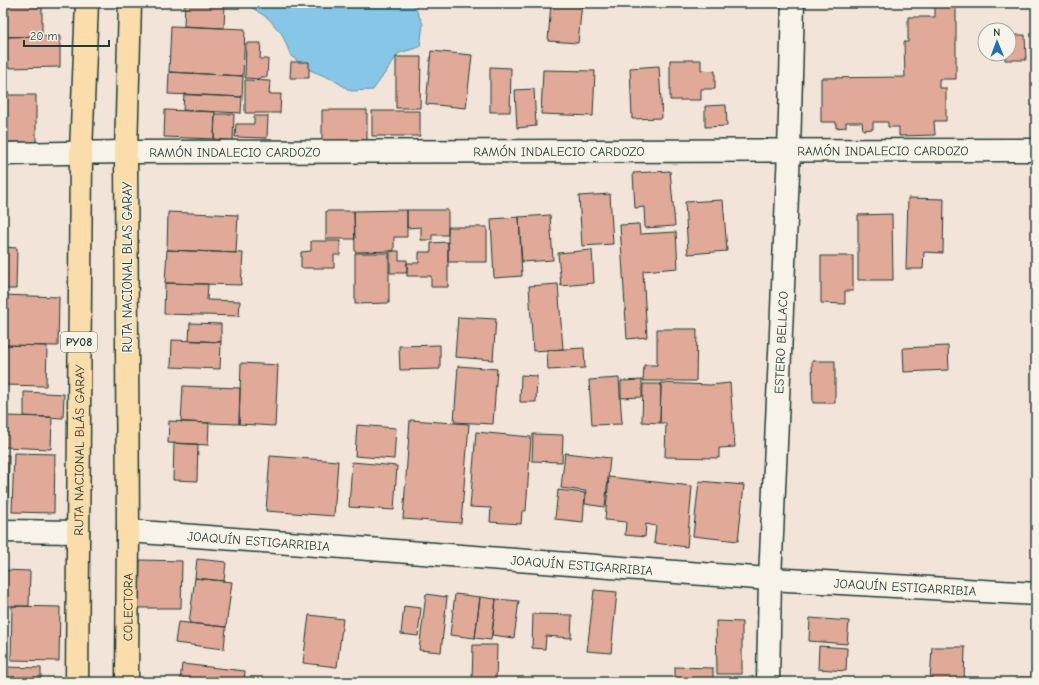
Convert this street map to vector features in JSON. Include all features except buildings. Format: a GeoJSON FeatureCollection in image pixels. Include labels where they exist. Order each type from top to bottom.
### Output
{"type":"FeatureCollection","features":[{"type":"Feature","properties":{"kind":"main road","name":"RUTA NACIONAL BLÁS GARAY"},"geometry":{"type":"LineString","coordinates":[[77,682],[81,152],[87,3]]}},
{"type":"Feature","properties":{"kind":"main road","name":"RUTA NACIONAL BLAS GARAY"},"geometry":{"type":"LineString","coordinates":[[128,531],[126,152],[130,3]]}},
{"type":"Feature","properties":{"kind":"main road","name":"COLECTORA"},"geometry":{"type":"LineString","coordinates":[[127,682],[128,531]]}},
{"type":"Feature","properties":{"kind":"street","name":"ESTERO BELLACO"},"geometry":{"type":"LineString","coordinates":[[768,682],[770,578],[789,150],[792,3]]}},
{"type":"Feature","properties":{"kind":"street","name":"RAMÓN INDALECIO CARDOZO"},"geometry":{"type":"LineString","coordinates":[[3,154],[81,152],[1036,150]]}},
{"type":"Feature","properties":{"kind":"street"},"geometry":{"type":"LineString","coordinates":[[3,531],[78,532]]}},
{"type":"Feature","properties":{"kind":"street","name":"JOAQUÍN ESTIGARRIBIA"},"geometry":{"type":"LineString","coordinates":[[128,531],[770,578],[1036,594]]}},
{"type":"Feature","properties":{"kind":"water"},"geometry":{"type":"Polygon","coordinates":[[[248,3],[413,3],[423,24],[420,47],[399,53],[373,90],[351,91],[332,79],[310,70],[291,56],[282,34],[268,18],[248,5],[248,3]]]}}]}
